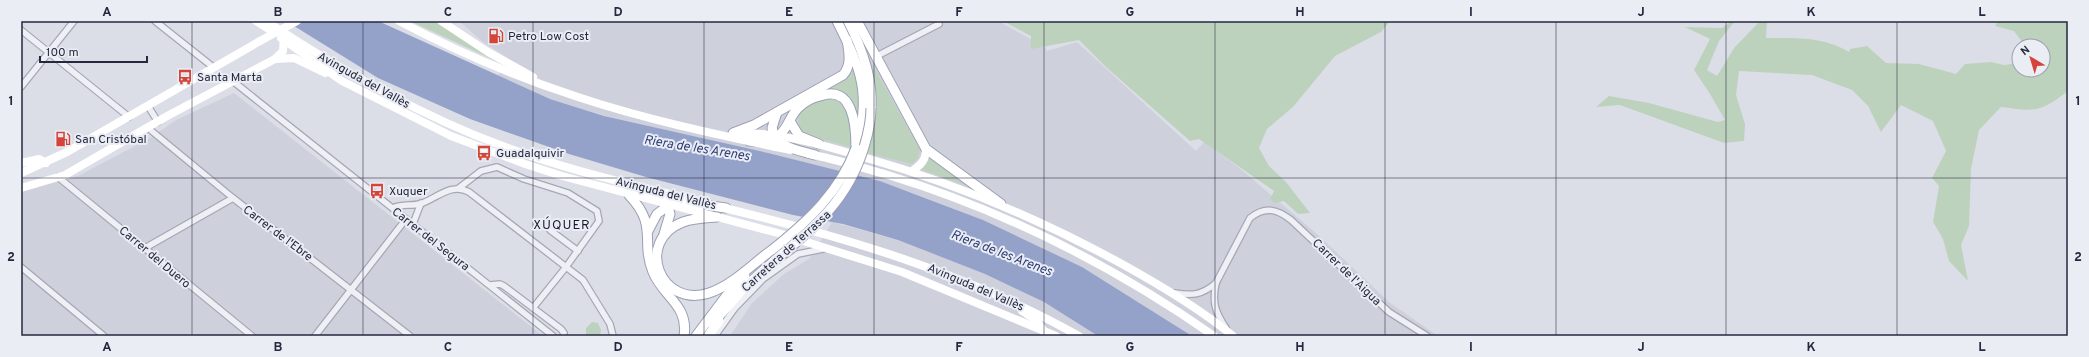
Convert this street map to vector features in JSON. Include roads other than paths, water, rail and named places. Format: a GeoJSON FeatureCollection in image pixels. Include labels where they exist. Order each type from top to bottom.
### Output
{"type":"FeatureCollection","features":[{"type":"Feature","properties":{"kind":"main road","name":"Avinguda del Vallès"},"geometry":{"type":"LineString","coordinates":[[256,21],[378,90],[455,127],[540,159],[631,185],[789,224],[908,259],[1019,304],[1079,336]]}},
{"type":"Feature","properties":{"kind":"main road","name":"Avinguda del Vallès"},"geometry":{"type":"LineString","coordinates":[[266,21],[342,81],[451,136],[525,164],[629,195],[829,248],[902,272],[1050,334]]}},
{"type":"Feature","properties":{"kind":"main road"},"geometry":{"type":"LineString","coordinates":[[21,173],[46,163],[129,117],[213,67],[297,21]]}},
{"type":"Feature","properties":{"kind":"main road"},"geometry":{"type":"LineString","coordinates":[[399,21],[460,52],[514,75],[558,91],[626,111],[696,128],[734,133],[758,133],[819,144]]}},
{"type":"Feature","properties":{"kind":"main road"},"geometry":{"type":"LineString","coordinates":[[441,21],[513,67],[558,91]]}},
{"type":"Feature","properties":{"kind":"main road","name":"Carretera de Terrassa"},"geometry":{"type":"LineString","coordinates":[[703,336],[747,285],[820,222],[845,191],[860,160],[868,131],[867,109],[859,68],[852,50],[837,21]]}},
{"type":"Feature","properties":{"kind":"main road","name":"Carretera de Terrassa"},"geometry":{"type":"LineString","coordinates":[[696,336],[727,295],[772,250],[821,208],[844,174],[856,148],[871,89],[866,65],[848,21]]}},
{"type":"Feature","properties":{"kind":"main road"},"geometry":{"type":"LineString","coordinates":[[857,21],[875,57],[926,149],[1001,204]]}},
{"type":"Feature","properties":{"kind":"main road"},"geometry":{"type":"LineString","coordinates":[[21,188],[58,177],[106,153],[158,122],[276,59],[283,51],[284,36]]}},
{"type":"Feature","properties":{"kind":"main road"},"geometry":{"type":"LineString","coordinates":[[734,133],[754,125],[843,75],[850,58],[847,40]]}},
{"type":"Feature","properties":{"kind":"main road"},"geometry":{"type":"LineString","coordinates":[[276,59],[294,58],[342,81]]}},
{"type":"Feature","properties":{"kind":"main road"},"geometry":{"type":"LineString","coordinates":[[749,141],[766,141],[776,136],[790,121],[795,111],[803,104],[817,96],[827,94],[836,95],[843,98],[851,108],[854,118],[856,148]]}},
{"type":"Feature","properties":{"kind":"main road"},"geometry":{"type":"LineString","coordinates":[[777,112],[772,124],[776,136],[783,144],[815,155],[936,190],[1017,223],[1080,254],[1140,287],[1214,336]]}},
{"type":"Feature","properties":{"kind":"main road"},"geometry":{"type":"LineString","coordinates":[[790,121],[799,136],[819,144],[912,171],[1001,204],[1075,238],[1172,293],[1231,334]]}},
{"type":"Feature","properties":{"kind":"main road"},"geometry":{"type":"LineString","coordinates":[[696,128],[712,134],[815,155]]}},
{"type":"Feature","properties":{"kind":"main road"},"geometry":{"type":"LineString","coordinates":[[912,171],[922,163],[926,155],[926,149]]}},
{"type":"Feature","properties":{"kind":"main road"},"geometry":{"type":"LineString","coordinates":[[21,163],[38,159],[46,163]]}},
{"type":"Feature","properties":{"kind":"main road"},"geometry":{"type":"LineString","coordinates":[[631,185],[664,198],[668,205],[670,214],[657,253],[659,270],[669,285],[679,292],[688,295],[702,295],[719,289],[772,250]]}},
{"type":"Feature","properties":{"kind":"main road"},"geometry":{"type":"LineString","coordinates":[[629,195],[641,209],[648,231],[651,268],[660,284],[683,314],[685,325],[684,336]]}},
{"type":"Feature","properties":{"kind":"main road"},"geometry":{"type":"LineString","coordinates":[[648,231],[655,217],[674,201],[726,208]]}},
{"type":"Feature","properties":{"kind":"main road"},"geometry":{"type":"LineString","coordinates":[[664,235],[685,221],[716,217]]}},
{"type":"Feature","properties":{"kind":"main road"},"geometry":{"type":"LineString","coordinates":[[689,336],[716,304],[727,295]]}},
{"type":"Feature","properties":{"kind":"main road"},"geometry":{"type":"LineString","coordinates":[[1007,300],[1032,317],[1050,334]]}},
{"type":"Feature","properties":{"kind":"main road"},"geometry":{"type":"LineString","coordinates":[[708,336],[728,307]]}},
{"type":"Feature","properties":{"kind":"street"},"geometry":{"type":"LineString","coordinates":[[21,87],[50,53],[74,21]]}},
{"type":"Feature","properties":{"kind":"street"},"geometry":{"type":"LineString","coordinates":[[155,21],[213,67]]}},
{"type":"Feature","properties":{"kind":"street"},"geometry":{"type":"LineString","coordinates":[[875,57],[938,24]]}},
{"type":"Feature","properties":{"kind":"street"},"geometry":{"type":"LineString","coordinates":[[21,30],[129,117]]}},
{"type":"Feature","properties":{"kind":"street","name":"Carrer del Segura"},"geometry":{"type":"LineString","coordinates":[[234,82],[553,336]]}},
{"type":"Feature","properties":{"kind":"street"},"geometry":{"type":"LineString","coordinates":[[148,106],[158,122]]}},
{"type":"Feature","properties":{"kind":"street","name":"Carrer de l'Ebre"},"geometry":{"type":"LineString","coordinates":[[148,128],[232,198],[410,336]]}},
{"type":"Feature","properties":{"kind":"street"},"geometry":{"type":"LineString","coordinates":[[392,208],[421,203],[439,194],[459,188],[481,171],[497,167],[524,179],[568,193],[592,206],[599,216],[599,221],[566,267],[533,308]]}},
{"type":"Feature","properties":{"kind":"street","name":"Carrer del Duero"},"geometry":{"type":"LineString","coordinates":[[58,177],[252,336]]}},
{"type":"Feature","properties":{"kind":"street"},"geometry":{"type":"LineString","coordinates":[[459,188],[465,189],[475,196],[586,284],[610,324],[613,336]]}},
{"type":"Feature","properties":{"kind":"street"},"geometry":{"type":"LineString","coordinates":[[145,248],[232,198]]}},
{"type":"Feature","properties":{"kind":"street"},"geometry":{"type":"LineString","coordinates":[[413,224],[421,203]]}},
{"type":"Feature","properties":{"kind":"street","name":"Carrer de l'Aigua"},"geometry":{"type":"LineString","coordinates":[[1216,283],[1247,222],[1255,214],[1267,210],[1280,212],[1291,220],[1389,312],[1427,336]]}},
{"type":"Feature","properties":{"kind":"street"},"geometry":{"type":"LineString","coordinates":[[315,336],[350,289],[406,219]]}},
{"type":"Feature","properties":{"kind":"street"},"geometry":{"type":"LineString","coordinates":[[550,230],[578,251]]}},
{"type":"Feature","properties":{"kind":"street"},"geometry":{"type":"LineString","coordinates":[[714,336],[742,299],[764,279],[798,254],[829,248]]}},
{"type":"Feature","properties":{"kind":"street"},"geometry":{"type":"LineString","coordinates":[[21,267],[104,336]]}},
{"type":"Feature","properties":{"kind":"street"},"geometry":{"type":"LineString","coordinates":[[1172,293],[1196,295],[1208,290],[1216,283]]}},
{"type":"Feature","properties":{"kind":"street"},"geometry":{"type":"LineString","coordinates":[[1216,283],[1214,308],[1231,334]]}},
{"type":"Feature","properties":{"kind":"street"},"geometry":{"type":"LineString","coordinates":[[490,286],[500,284],[504,286],[561,329],[564,333],[563,336]]}},
{"type":"Feature","properties":{"kind":"water","name":"Riera de les Arenes"},"geometry":{"type":"Polygon","coordinates":[[[286,21],[378,21],[550,99],[604,116],[768,153],[880,181],[983,220],[1082,267],[1192,336],[1098,336],[1044,302],[985,274],[898,240],[843,224],[793,215],[646,177],[569,154],[470,119],[378,78],[286,21]]]}},
{"type":"Feature","properties":{"kind":"place","name":"Petro Low Cost"},"geometry":{"type":"Point","coordinates":[496,36]}},
{"type":"Feature","properties":{"kind":"place","name":"Santa Marta"},"geometry":{"type":"Point","coordinates":[185,77]}},
{"type":"Feature","properties":{"kind":"place","name":"San Cristóbal"},"geometry":{"type":"Point","coordinates":[63,139]}},
{"type":"Feature","properties":{"kind":"place","name":"Guadalquivir"},"geometry":{"type":"Point","coordinates":[484,153]}},
{"type":"Feature","properties":{"kind":"place","name":"Xuquer"},"geometry":{"type":"Point","coordinates":[377,191]}},
{"type":"Feature","properties":{"kind":"district","name":"XÚQUER"},"geometry":{"type":"Point","coordinates":[562,224]}}]}
